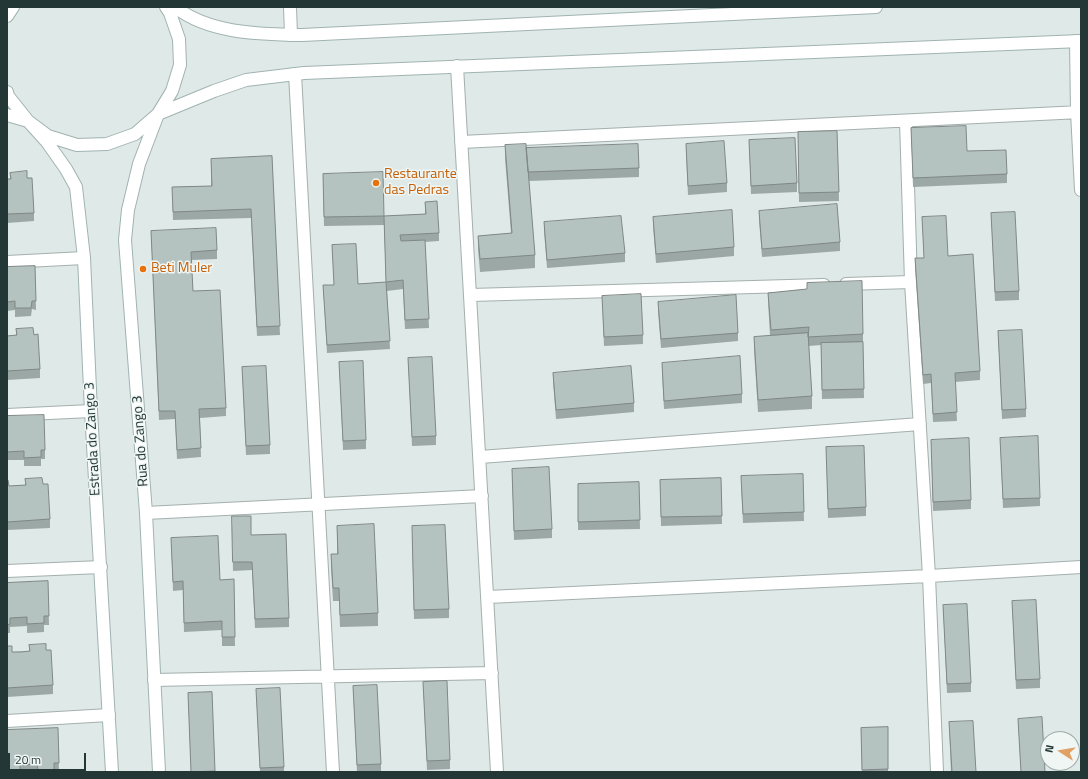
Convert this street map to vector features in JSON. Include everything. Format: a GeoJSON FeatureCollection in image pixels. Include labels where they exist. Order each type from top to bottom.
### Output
{"type":"FeatureCollection","features":[{"type":"Feature","properties":{"kind":"street"},"geometry":{"type":"LineString","coordinates":[[7,16],[13,7]]}},
{"type":"Feature","properties":{"kind":"street"},"geometry":{"type":"LineString","coordinates":[[7,92],[8,96],[28,121],[48,136],[77,145],[107,144],[135,134],[158,114],[172,91],[180,65],[179,39],[170,13],[166,7]]}},
{"type":"Feature","properties":{"kind":"street"},"geometry":{"type":"LineString","coordinates":[[175,7],[182,13],[215,27],[254,33],[291,35],[876,7]]}},
{"type":"Feature","properties":{"kind":"street"},"geometry":{"type":"LineString","coordinates":[[290,7],[291,35]]}},
{"type":"Feature","properties":{"kind":"street"},"geometry":{"type":"LineString","coordinates":[[158,114],[214,91],[246,80],[295,74],[1079,41],[1081,190]]}},
{"type":"Feature","properties":{"kind":"street"},"geometry":{"type":"LineString","coordinates":[[457,66],[497,772]]}},
{"type":"Feature","properties":{"kind":"street"},"geometry":{"type":"LineString","coordinates":[[295,74],[333,772]]}},
{"type":"Feature","properties":{"kind":"street"},"geometry":{"type":"LineString","coordinates":[[461,142],[1079,112]]}},
{"type":"Feature","properties":{"kind":"street","name":"Rua do Zango 3"},"geometry":{"type":"LineString","coordinates":[[158,114],[139,164],[128,210],[125,240],[146,513],[159,772]]}},
{"type":"Feature","properties":{"kind":"street"},"geometry":{"type":"LineString","coordinates":[[7,115],[28,121]]}},
{"type":"Feature","properties":{"kind":"street","name":"Estrada do Zango 3"},"geometry":{"type":"LineString","coordinates":[[28,121],[47,142],[66,169],[76,188],[84,258],[91,411],[112,772]]}},
{"type":"Feature","properties":{"kind":"street"},"geometry":{"type":"LineString","coordinates":[[906,121],[911,282],[920,424],[937,772]]}},
{"type":"Feature","properties":{"kind":"street"},"geometry":{"type":"LineString","coordinates":[[7,262],[84,258]]}},
{"type":"Feature","properties":{"kind":"street"},"geometry":{"type":"LineString","coordinates":[[471,295],[911,282]]}},
{"type":"Feature","properties":{"kind":"street"},"geometry":{"type":"LineString","coordinates":[[7,415],[91,411]]}},
{"type":"Feature","properties":{"kind":"street"},"geometry":{"type":"LineString","coordinates":[[480,457],[920,424]]}},
{"type":"Feature","properties":{"kind":"street"},"geometry":{"type":"LineString","coordinates":[[146,513],[482,496]]}},
{"type":"Feature","properties":{"kind":"street"},"geometry":{"type":"LineString","coordinates":[[7,571],[101,567]]}},
{"type":"Feature","properties":{"kind":"street"},"geometry":{"type":"LineString","coordinates":[[488,597],[928,576],[1081,567]]}},
{"type":"Feature","properties":{"kind":"street"},"geometry":{"type":"LineString","coordinates":[[154,680],[492,673]]}},
{"type":"Feature","properties":{"kind":"street"},"geometry":{"type":"LineString","coordinates":[[7,721],[109,715]]}},
{"type":"Feature","properties":{"kind":"building"},"geometry":{"type":"Polygon","coordinates":[[[966,126],[967,151],[1006,150],[1007,174],[913,178],[911,128],[966,126]]]}},
{"type":"Feature","properties":{"kind":"building"},"geometry":{"type":"Polygon","coordinates":[[[837,131],[839,192],[799,193],[798,132],[837,131]]]}},
{"type":"Feature","properties":{"kind":"building"},"geometry":{"type":"Polygon","coordinates":[[[795,138],[797,183],[751,186],[749,140],[795,138]]]}},
{"type":"Feature","properties":{"kind":"building"},"geometry":{"type":"Polygon","coordinates":[[[724,141],[727,183],[688,186],[686,144],[724,141]]]}},
{"type":"Feature","properties":{"kind":"building"},"geometry":{"type":"Polygon","coordinates":[[[526,144],[535,255],[480,259],[478,236],[512,233],[505,145],[526,144]]]}},
{"type":"Feature","properties":{"kind":"building"},"geometry":{"type":"Polygon","coordinates":[[[638,144],[639,168],[528,172],[526,148],[638,144]]]}},
{"type":"Feature","properties":{"kind":"building"},"geometry":{"type":"Polygon","coordinates":[[[272,156],[280,326],[257,327],[251,209],[173,212],[172,187],[212,186],[211,159],[272,156]]]}},
{"type":"Feature","properties":{"kind":"building"},"geometry":{"type":"Polygon","coordinates":[[[27,171],[27,178],[32,178],[34,213],[7,214],[7,179],[11,179],[10,173],[27,171]]]}},
{"type":"Feature","properties":{"kind":"building"},"geometry":{"type":"Polygon","coordinates":[[[383,172],[384,216],[324,217],[323,174],[383,172]]]}},
{"type":"Feature","properties":{"kind":"building"},"geometry":{"type":"Polygon","coordinates":[[[437,201],[439,233],[400,235],[401,241],[425,240],[429,319],[405,320],[403,280],[386,282],[384,216],[426,214],[425,202],[437,201]]]}},
{"type":"Feature","properties":{"kind":"building"},"geometry":{"type":"Polygon","coordinates":[[[837,204],[840,242],[762,249],[759,211],[837,204]]]}},
{"type":"Feature","properties":{"kind":"building"},"geometry":{"type":"Polygon","coordinates":[[[732,210],[734,247],[656,254],[653,217],[732,210]]]}},
{"type":"Feature","properties":{"kind":"building"},"geometry":{"type":"Polygon","coordinates":[[[1015,212],[1019,291],[995,292],[991,213],[1015,212]]]}},
{"type":"Feature","properties":{"kind":"building"},"geometry":{"type":"Polygon","coordinates":[[[621,216],[625,253],[547,260],[544,222],[621,216]]]}},
{"type":"Feature","properties":{"kind":"building"},"geometry":{"type":"Polygon","coordinates":[[[946,216],[948,256],[973,254],[980,371],[955,373],[957,412],[933,414],[931,374],[923,375],[915,258],[924,258],[922,217],[946,216]]]}},
{"type":"Feature","properties":{"kind":"building"},"geometry":{"type":"Polygon","coordinates":[[[216,228],[217,250],[191,252],[193,291],[220,290],[226,408],[199,409],[201,448],[177,450],[175,411],[159,411],[151,231],[216,228]]]}},
{"type":"Feature","properties":{"kind":"building"},"geometry":{"type":"Polygon","coordinates":[[[356,244],[358,284],[386,282],[390,341],[327,345],[323,285],[334,285],[332,245],[356,244]]]}},
{"type":"Feature","properties":{"kind":"building"},"geometry":{"type":"Polygon","coordinates":[[[35,266],[36,301],[32,301],[31,308],[15,308],[15,301],[7,302],[7,267],[35,266]]]}},
{"type":"Feature","properties":{"kind":"building"},"geometry":{"type":"Polygon","coordinates":[[[862,281],[863,334],[808,337],[809,327],[771,330],[768,293],[807,289],[807,283],[862,281]]]}},
{"type":"Feature","properties":{"kind":"building"},"geometry":{"type":"Polygon","coordinates":[[[641,294],[643,335],[604,337],[602,296],[641,294]]]}},
{"type":"Feature","properties":{"kind":"building"},"geometry":{"type":"Polygon","coordinates":[[[736,295],[738,333],[661,339],[658,302],[736,295]]]}},
{"type":"Feature","properties":{"kind":"building"},"geometry":{"type":"Polygon","coordinates":[[[33,328],[34,335],[38,334],[40,369],[7,371],[7,336],[17,335],[16,329],[33,328]]]}},
{"type":"Feature","properties":{"kind":"building"},"geometry":{"type":"Polygon","coordinates":[[[1022,330],[1026,409],[1002,410],[998,331],[1022,330]]]}},
{"type":"Feature","properties":{"kind":"building"},"geometry":{"type":"Polygon","coordinates":[[[808,333],[812,396],[758,400],[754,337],[808,333]]]}},
{"type":"Feature","properties":{"kind":"building"},"geometry":{"type":"Polygon","coordinates":[[[863,342],[864,389],[822,390],[821,343],[863,342]]]}},
{"type":"Feature","properties":{"kind":"building"},"geometry":{"type":"Polygon","coordinates":[[[740,356],[742,394],[664,401],[662,363],[740,356]]]}},
{"type":"Feature","properties":{"kind":"building"},"geometry":{"type":"Polygon","coordinates":[[[432,357],[436,436],[412,437],[408,358],[432,357]]]}},
{"type":"Feature","properties":{"kind":"building"},"geometry":{"type":"Polygon","coordinates":[[[363,361],[366,440],[343,441],[339,362],[363,361]]]}},
{"type":"Feature","properties":{"kind":"building"},"geometry":{"type":"Polygon","coordinates":[[[266,366],[270,445],[246,446],[242,367],[266,366]]]}},
{"type":"Feature","properties":{"kind":"building"},"geometry":{"type":"Polygon","coordinates":[[[631,366],[634,403],[556,410],[553,373],[631,366]]]}},
{"type":"Feature","properties":{"kind":"building"},"geometry":{"type":"Polygon","coordinates":[[[44,415],[45,450],[41,450],[41,457],[24,458],[24,451],[7,452],[7,416],[44,415]]]}},
{"type":"Feature","properties":{"kind":"building"},"geometry":{"type":"Polygon","coordinates":[[[1038,436],[1040,498],[1003,499],[1000,438],[1038,436]]]}},
{"type":"Feature","properties":{"kind":"building"},"geometry":{"type":"Polygon","coordinates":[[[969,438],[971,500],[933,502],[931,440],[969,438]]]}},
{"type":"Feature","properties":{"kind":"building"},"geometry":{"type":"Polygon","coordinates":[[[864,446],[866,507],[828,509],[826,447],[864,446]]]}},
{"type":"Feature","properties":{"kind":"building"},"geometry":{"type":"Polygon","coordinates":[[[549,467],[552,529],[514,531],[512,469],[549,467]]]}},
{"type":"Feature","properties":{"kind":"building"},"geometry":{"type":"Polygon","coordinates":[[[803,474],[804,512],[743,514],[741,476],[803,474]]]}},
{"type":"Feature","properties":{"kind":"building"},"geometry":{"type":"Polygon","coordinates":[[[42,478],[43,484],[48,484],[50,519],[7,522],[7,480],[9,486],[26,485],[25,479],[42,478]]]}},
{"type":"Feature","properties":{"kind":"building"},"geometry":{"type":"Polygon","coordinates":[[[721,478],[722,516],[661,517],[660,480],[721,478]]]}},
{"type":"Feature","properties":{"kind":"building"},"geometry":{"type":"Polygon","coordinates":[[[639,482],[640,520],[578,522],[578,484],[639,482]]]}},
{"type":"Feature","properties":{"kind":"building"},"geometry":{"type":"Polygon","coordinates":[[[232,516],[251,516],[251,535],[286,534],[289,618],[255,619],[252,562],[233,562],[232,516]]]}},
{"type":"Feature","properties":{"kind":"building"},"geometry":{"type":"Polygon","coordinates":[[[374,524],[378,613],[340,615],[339,588],[333,588],[331,554],[338,554],[337,526],[374,524]]]}},
{"type":"Feature","properties":{"kind":"building"},"geometry":{"type":"Polygon","coordinates":[[[445,525],[449,609],[414,610],[412,526],[445,525]]]}},
{"type":"Feature","properties":{"kind":"building"},"geometry":{"type":"Polygon","coordinates":[[[218,536],[220,580],[234,579],[235,637],[222,637],[222,621],[184,623],[183,581],[173,582],[171,538],[218,536]]]}},
{"type":"Feature","properties":{"kind":"building"},"geometry":{"type":"Polygon","coordinates":[[[48,581],[49,616],[44,616],[44,623],[27,624],[27,617],[10,618],[10,624],[7,625],[7,583],[48,581]]]}},
{"type":"Feature","properties":{"kind":"building"},"geometry":{"type":"Polygon","coordinates":[[[1036,600],[1040,679],[1016,680],[1012,601],[1036,600]]]}},
{"type":"Feature","properties":{"kind":"building"},"geometry":{"type":"Polygon","coordinates":[[[967,604],[971,683],[947,684],[943,605],[967,604]]]}},
{"type":"Feature","properties":{"kind":"building"},"geometry":{"type":"Polygon","coordinates":[[[46,644],[46,650],[51,650],[53,685],[7,688],[7,646],[12,646],[12,652],[21,652],[30,651],[29,645],[46,644]]]}},
{"type":"Feature","properties":{"kind":"building"},"geometry":{"type":"Polygon","coordinates":[[[447,681],[450,760],[427,761],[423,682],[447,681]]]}},
{"type":"Feature","properties":{"kind":"building"},"geometry":{"type":"Polygon","coordinates":[[[377,685],[381,764],[357,765],[353,686],[377,685]]]}},
{"type":"Feature","properties":{"kind":"building"},"geometry":{"type":"Polygon","coordinates":[[[280,688],[284,767],[260,768],[256,689],[280,688]]]}},
{"type":"Feature","properties":{"kind":"building"},"geometry":{"type":"Polygon","coordinates":[[[212,692],[215,771],[191,772],[188,693],[212,692]]]}},
{"type":"Feature","properties":{"kind":"building"},"geometry":{"type":"Polygon","coordinates":[[[1042,717],[1043,731],[1040,731],[1040,771],[1045,772],[1021,772],[1018,719],[1042,717]]]}},
{"type":"Feature","properties":{"kind":"building"},"geometry":{"type":"Polygon","coordinates":[[[973,721],[976,772],[952,772],[949,722],[973,721]]]}},
{"type":"Feature","properties":{"kind":"building"},"geometry":{"type":"Polygon","coordinates":[[[888,727],[888,769],[862,770],[861,728],[888,727]]]}},
{"type":"Feature","properties":{"kind":"building"},"geometry":{"type":"Polygon","coordinates":[[[58,728],[59,763],[54,763],[54,770],[38,770],[37,764],[20,765],[20,771],[7,771],[7,730],[58,728]]]}},
{"type":"Feature","properties":{"kind":"place","name":"Restaurante das Pedras"},"geometry":{"type":"Point","coordinates":[376,183]}},
{"type":"Feature","properties":{"kind":"place","name":"Beti Muler"},"geometry":{"type":"Point","coordinates":[143,269]}}]}
